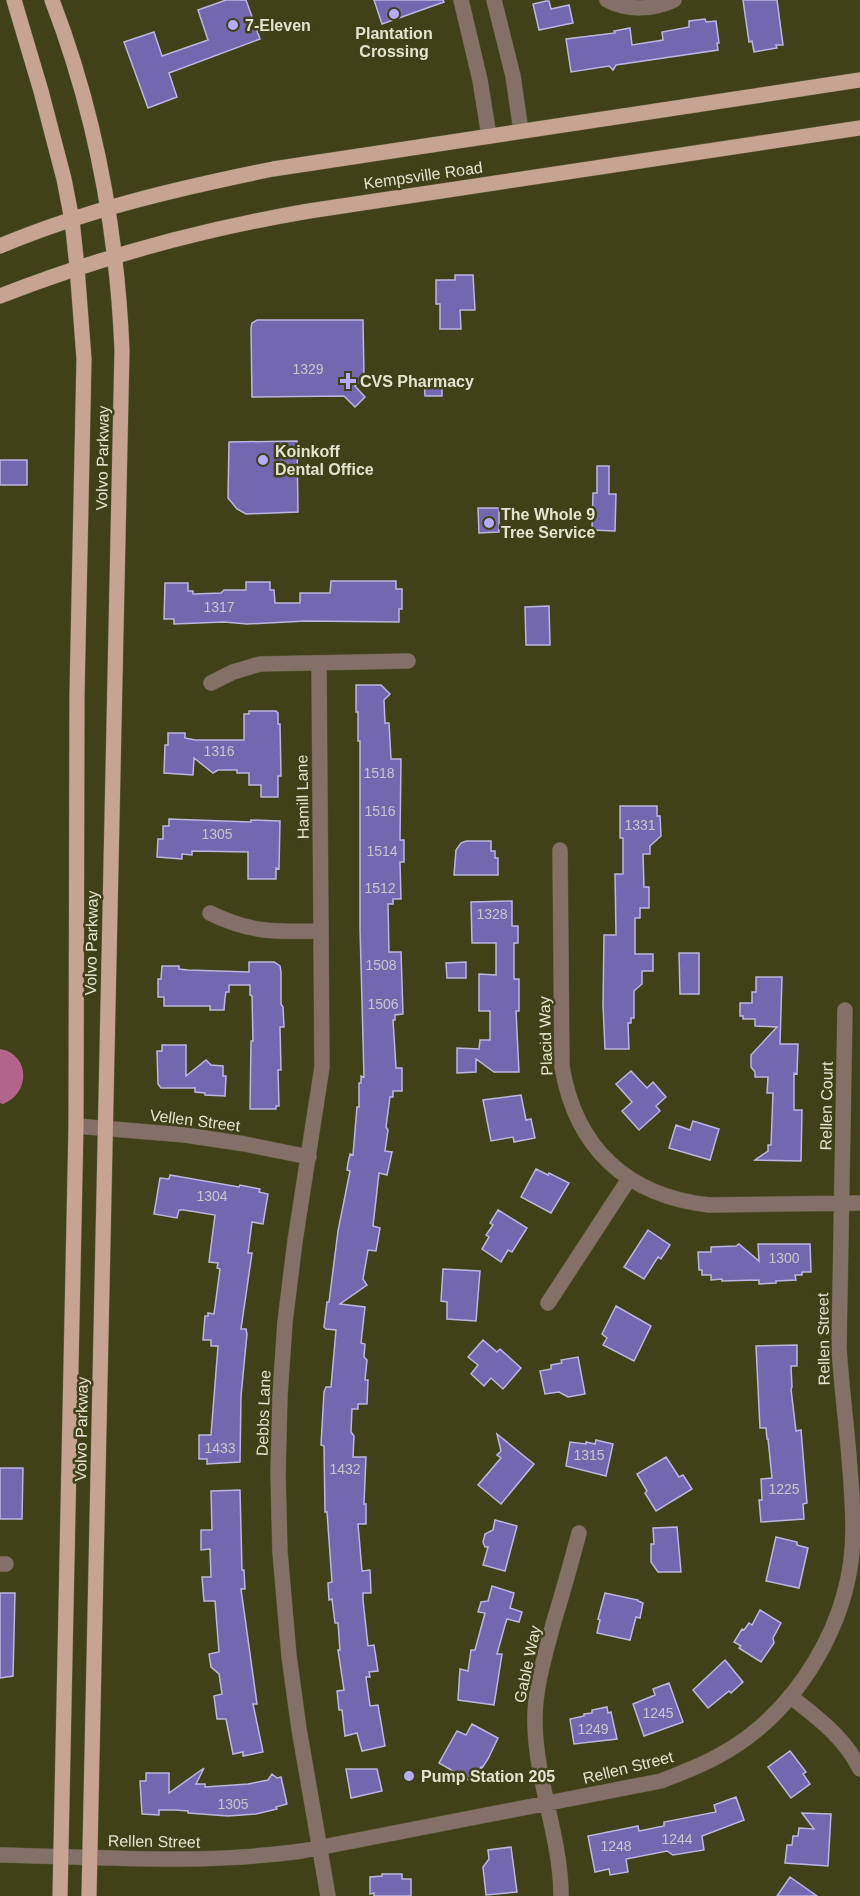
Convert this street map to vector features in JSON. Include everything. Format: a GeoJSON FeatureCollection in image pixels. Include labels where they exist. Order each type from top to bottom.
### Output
{"type":"FeatureCollection","features":[{"type":"Feature","properties":{"kind":"main road","name":"Volvo Parkway"},"geometry":{"type":"LineString","coordinates":[[14,0],[41,91],[64,179],[72,220],[84,359],[77,695],[76,1126],[60,1896]]}},
{"type":"Feature","properties":{"kind":"main road","name":"Volvo Parkway"},"geometry":{"type":"LineString","coordinates":[[52,0],[83,97],[109,207],[116,255],[122,350],[89,1896]]}},
{"type":"Feature","properties":{"kind":"main road","name":"Kempsville Road"},"geometry":{"type":"LineString","coordinates":[[0,246],[109,207],[273,169],[860,80]]}},
{"type":"Feature","properties":{"kind":"main road","name":"Kempsville Road"},"geometry":{"type":"LineString","coordinates":[[0,296],[116,255],[235,224],[309,210],[860,128]]}},
{"type":"Feature","properties":{"kind":"street"},"geometry":{"type":"LineString","coordinates":[[460,0],[480,81],[489,136]]}},
{"type":"Feature","properties":{"kind":"street"},"geometry":{"type":"LineString","coordinates":[[494,0],[513,76],[522,131]]}},
{"type":"Feature","properties":{"kind":"street"},"geometry":{"type":"LineString","coordinates":[[607,0],[627,8],[645,8],[674,0]]}},
{"type":"Feature","properties":{"kind":"street"},"geometry":{"type":"LineString","coordinates":[[211,682],[233,672],[260,664],[408,661]]}},
{"type":"Feature","properties":{"kind":"street","name":"Hamill Lane"},"geometry":{"type":"LineString","coordinates":[[319,663],[321,931]]}},
{"type":"Feature","properties":{"kind":"street","name":"Placid Way"},"geometry":{"type":"LineString","coordinates":[[560,850],[562,1068],[566,1091],[574,1113],[598,1152],[629,1179],[666,1197],[709,1205],[860,1203]]}},
{"type":"Feature","properties":{"kind":"street"},"geometry":{"type":"LineString","coordinates":[[210,913],[232,924],[262,931],[321,931]]}},
{"type":"Feature","properties":{"kind":"street","name":"Debbs Lane"},"geometry":{"type":"LineString","coordinates":[[321,931],[322,1067],[285,1322],[278,1474],[281,1560],[289,1656],[299,1729],[328,1896]]}},
{"type":"Feature","properties":{"kind":"street","name":"Rellen Court"},"geometry":{"type":"LineString","coordinates":[[842,1203],[845,1010]]}},
{"type":"Feature","properties":{"kind":"street","name":"Vellen Street"},"geometry":{"type":"LineString","coordinates":[[76,1126],[185,1135],[309,1156]]}},
{"type":"Feature","properties":{"kind":"street"},"geometry":{"type":"LineString","coordinates":[[548,1303],[629,1179]]}},
{"type":"Feature","properties":{"kind":"street","name":"Rellen Street"},"geometry":{"type":"LineString","coordinates":[[0,1855],[228,1860],[259,1857],[641,1786],[691,1770],[721,1755],[747,1737],[790,1696],[814,1663],[833,1627],[845,1589],[852,1551],[851,1491],[839,1348],[842,1203]]}},
{"type":"Feature","properties":{"kind":"street","name":"Gable Way"},"geometry":{"type":"LineString","coordinates":[[561,1896],[558,1857],[535,1725],[537,1692],[545,1656],[579,1533]]}},
{"type":"Feature","properties":{"kind":"street"},"geometry":{"type":"LineString","coordinates":[[790,1696],[828,1726],[844,1744],[860,1769]]}},
{"type":"Feature","properties":{"kind":"shaded area"},"geometry":{"type":"Polygon","coordinates":[[[0,1049],[10,1052],[17,1058],[22,1066],[23,1074],[19,1091],[3,1104],[0,1103],[0,1049]]]}},
{"type":"Feature","properties":{"kind":"building","name":"7-Eleven"},"geometry":{"type":"Polygon","coordinates":[[[226,0],[246,0],[260,39],[169,73],[177,97],[148,108],[124,42],[154,32],[162,56],[208,40],[198,10],[226,0]]]}},
{"type":"Feature","properties":{"kind":"building","name":"Plantation Crossing"},"geometry":{"type":"Polygon","coordinates":[[[374,0],[443,0],[444,2],[382,24],[374,0]]]}},
{"type":"Feature","properties":{"kind":"building"},"geometry":{"type":"Polygon","coordinates":[[[743,0],[777,0],[783,45],[754,52],[752,41],[749,42],[743,0]]]}},
{"type":"Feature","properties":{"kind":"building"},"geometry":{"type":"Polygon","coordinates":[[[549,1],[551,9],[569,5],[573,23],[539,30],[533,4],[549,1]]]}},
{"type":"Feature","properties":{"kind":"building"},"geometry":{"type":"Polygon","coordinates":[[[705,19],[706,22],[716,21],[718,50],[616,65],[613,70],[609,66],[571,72],[566,39],[615,33],[614,31],[630,28],[632,45],[663,40],[662,32],[689,27],[689,21],[705,19]]]}},
{"type":"Feature","properties":{"kind":"building"},"geometry":{"type":"Polygon","coordinates":[[[455,275],[473,275],[475,310],[460,310],[461,329],[440,329],[440,304],[436,304],[436,280],[455,280],[455,275]]]}},
{"type":"Feature","properties":{"kind":"building","name":"CVS Pharmacy"},"geometry":{"type":"Polygon","coordinates":[[[257,320],[363,320],[364,377],[355,386],[365,397],[355,407],[344,396],[252,397],[251,328],[252,323],[257,320]]]}},
{"type":"Feature","properties":{"kind":"building"},"geometry":{"type":"Polygon","coordinates":[[[424,377],[442,377],[442,396],[425,396],[424,377]]]}},
{"type":"Feature","properties":{"kind":"building","name":"Koinkoff Dental Office"},"geometry":{"type":"Polygon","coordinates":[[[297,441],[298,512],[246,514],[237,509],[228,498],[229,442],[297,441]]]}},
{"type":"Feature","properties":{"kind":"building"},"geometry":{"type":"Polygon","coordinates":[[[0,460],[27,460],[27,485],[0,485],[0,460]]]}},
{"type":"Feature","properties":{"kind":"building"},"geometry":{"type":"Polygon","coordinates":[[[597,466],[609,466],[609,494],[616,494],[615,531],[592,530],[593,493],[597,493],[597,466]]]}},
{"type":"Feature","properties":{"kind":"building","name":"The Whole 9 Tree Service"},"geometry":{"type":"Polygon","coordinates":[[[478,508],[499,508],[499,532],[479,533],[478,508]]]}},
{"type":"Feature","properties":{"kind":"building"},"geometry":{"type":"Polygon","coordinates":[[[331,581],[396,581],[396,589],[402,589],[402,609],[399,609],[399,622],[306,621],[174,624],[174,619],[164,619],[165,583],[188,583],[188,591],[193,591],[193,594],[246,590],[246,582],[270,582],[270,590],[274,590],[275,603],[300,603],[300,593],[330,593],[331,581]]]}},
{"type":"Feature","properties":{"kind":"building"},"geometry":{"type":"Polygon","coordinates":[[[549,606],[550,645],[526,645],[525,607],[549,606]]]}},
{"type":"Feature","properties":{"kind":"building"},"geometry":{"type":"Polygon","coordinates":[[[356,685],[381,685],[390,694],[384,700],[385,723],[389,723],[391,759],[401,759],[400,840],[404,840],[404,862],[400,862],[401,899],[393,899],[393,904],[388,904],[389,952],[401,952],[403,1014],[395,1015],[395,1020],[393,1020],[396,1068],[402,1068],[402,1091],[393,1091],[393,1097],[390,1097],[385,1151],[392,1152],[387,1175],[379,1173],[373,1226],[380,1228],[376,1251],[368,1250],[363,1279],[367,1285],[340,1304],[365,1307],[361,1343],[365,1344],[364,1357],[367,1360],[365,1380],[368,1380],[367,1404],[358,1404],[358,1409],[352,1409],[351,1432],[354,1436],[353,1457],[366,1457],[364,1504],[366,1504],[366,1524],[358,1524],[362,1571],[370,1570],[371,1593],[363,1593],[368,1646],[374,1645],[378,1671],[369,1672],[370,1677],[366,1677],[370,1706],[378,1705],[385,1746],[362,1751],[357,1733],[345,1736],[342,1710],[339,1710],[337,1691],[344,1690],[338,1650],[340,1650],[338,1623],[335,1623],[332,1599],[329,1600],[328,1583],[332,1582],[327,1512],[325,1512],[324,1446],[321,1445],[324,1392],[326,1387],[331,1387],[336,1330],[324,1327],[338,1231],[350,1171],[347,1170],[348,1163],[350,1154],[353,1155],[357,1107],[359,1107],[359,1083],[361,1083],[361,1076],[364,1077],[360,928],[360,741],[358,741],[356,685]]]}},
{"type":"Feature","properties":{"kind":"building"},"geometry":{"type":"Polygon","coordinates":[[[249,711],[276,711],[278,713],[281,776],[278,776],[278,797],[261,797],[261,785],[249,785],[249,773],[237,773],[237,770],[218,770],[213,773],[194,758],[193,775],[164,773],[168,733],[185,733],[185,738],[195,740],[244,740],[244,714],[249,714],[249,711]]]}},
{"type":"Feature","properties":{"kind":"building"},"geometry":{"type":"Polygon","coordinates":[[[620,806],[657,806],[657,816],[660,816],[661,836],[650,846],[650,854],[643,854],[644,887],[649,887],[649,908],[640,908],[640,918],[635,918],[635,954],[653,954],[653,971],[642,971],[642,984],[634,991],[634,1018],[631,1018],[631,1023],[628,1023],[629,1049],[605,1049],[604,935],[616,935],[615,874],[623,874],[620,806]]]}},
{"type":"Feature","properties":{"kind":"building"},"geometry":{"type":"Polygon","coordinates":[[[169,819],[280,821],[279,869],[276,868],[276,879],[248,879],[248,852],[192,851],[192,855],[182,854],[182,859],[157,857],[158,839],[163,839],[163,826],[169,826],[169,819]]]}},
{"type":"Feature","properties":{"kind":"building"},"geometry":{"type":"Polygon","coordinates":[[[491,841],[491,851],[495,851],[495,858],[498,858],[498,875],[454,875],[456,850],[461,843],[491,841]]]}},
{"type":"Feature","properties":{"kind":"building"},"geometry":{"type":"Polygon","coordinates":[[[512,901],[512,926],[518,926],[518,943],[514,943],[514,979],[519,979],[519,1011],[516,1011],[519,1072],[494,1072],[476,1059],[476,1072],[457,1073],[457,1048],[479,1049],[480,1040],[490,1040],[490,1011],[479,1011],[479,974],[496,975],[496,943],[472,943],[471,902],[512,901]]]}},
{"type":"Feature","properties":{"kind":"building"},"geometry":{"type":"Polygon","coordinates":[[[679,953],[699,953],[699,994],[680,994],[679,953]]]}},
{"type":"Feature","properties":{"kind":"building"},"geometry":{"type":"Polygon","coordinates":[[[249,962],[274,962],[280,966],[284,1027],[280,1027],[281,1070],[278,1070],[279,1106],[276,1106],[276,1109],[250,1109],[251,1041],[253,1041],[250,985],[229,985],[224,1010],[210,1010],[210,1006],[164,1006],[164,997],[158,997],[158,979],[161,979],[162,966],[179,966],[179,969],[188,970],[249,972],[249,962]]]}},
{"type":"Feature","properties":{"kind":"building"},"geometry":{"type":"Polygon","coordinates":[[[466,962],[466,978],[447,978],[446,963],[466,962]]]}},
{"type":"Feature","properties":{"kind":"building"},"geometry":{"type":"Polygon","coordinates":[[[756,977],[782,977],[780,1044],[798,1044],[797,1074],[794,1073],[794,1110],[802,1110],[801,1161],[755,1160],[768,1151],[768,1145],[771,1145],[773,1093],[767,1093],[768,1077],[755,1077],[755,1072],[751,1067],[751,1055],[777,1027],[755,1026],[755,1019],[743,1019],[743,1016],[740,1016],[740,1003],[752,1003],[752,992],[756,992],[756,977]]]}},
{"type":"Feature","properties":{"kind":"building"},"geometry":{"type":"Polygon","coordinates":[[[162,1045],[186,1045],[186,1076],[206,1060],[211,1065],[223,1066],[223,1076],[226,1076],[225,1096],[205,1095],[205,1093],[195,1092],[195,1088],[161,1088],[158,1084],[157,1051],[162,1051],[162,1045]]]}},
{"type":"Feature","properties":{"kind":"building"},"geometry":{"type":"Polygon","coordinates":[[[631,1071],[647,1088],[653,1082],[666,1097],[656,1106],[660,1111],[639,1130],[622,1111],[632,1102],[616,1084],[631,1071]]]}},
{"type":"Feature","properties":{"kind":"building"},"geometry":{"type":"Polygon","coordinates":[[[521,1095],[526,1120],[531,1119],[535,1138],[514,1142],[513,1137],[491,1141],[483,1100],[521,1095]]]}},
{"type":"Feature","properties":{"kind":"building"},"geometry":{"type":"Polygon","coordinates":[[[693,1121],[719,1129],[710,1160],[669,1148],[676,1125],[690,1130],[693,1121]]]}},
{"type":"Feature","properties":{"kind":"building"},"geometry":{"type":"Polygon","coordinates":[[[536,1169],[569,1183],[551,1213],[521,1197],[536,1169]]]}},
{"type":"Feature","properties":{"kind":"building"},"geometry":{"type":"Polygon","coordinates":[[[170,1175],[239,1187],[240,1185],[260,1189],[259,1192],[268,1194],[263,1224],[252,1222],[248,1253],[252,1253],[241,1329],[246,1329],[247,1334],[241,1396],[240,1462],[207,1464],[207,1459],[199,1459],[199,1435],[211,1435],[218,1346],[211,1346],[211,1340],[203,1340],[205,1316],[208,1316],[208,1313],[214,1314],[220,1269],[217,1268],[218,1263],[209,1262],[215,1215],[184,1210],[179,1210],[177,1218],[154,1214],[160,1178],[169,1179],[170,1175]]]}},
{"type":"Feature","properties":{"kind":"building"},"geometry":{"type":"Polygon","coordinates":[[[498,1210],[527,1228],[512,1252],[508,1250],[501,1262],[482,1249],[489,1237],[486,1235],[493,1225],[490,1223],[498,1210]]]}},
{"type":"Feature","properties":{"kind":"building"},"geometry":{"type":"Polygon","coordinates":[[[648,1230],[670,1245],[661,1259],[658,1257],[644,1279],[624,1267],[648,1230]]]}},
{"type":"Feature","properties":{"kind":"building"},"geometry":{"type":"Polygon","coordinates":[[[739,1244],[759,1261],[758,1244],[810,1244],[811,1272],[795,1275],[796,1280],[759,1284],[759,1280],[722,1281],[722,1279],[711,1280],[711,1275],[702,1275],[702,1270],[699,1270],[698,1252],[711,1252],[711,1247],[739,1244]]]}},
{"type":"Feature","properties":{"kind":"building"},"geometry":{"type":"Polygon","coordinates":[[[443,1269],[480,1271],[476,1321],[447,1319],[447,1302],[441,1301],[443,1269]]]}},
{"type":"Feature","properties":{"kind":"building"},"geometry":{"type":"Polygon","coordinates":[[[616,1306],[651,1326],[634,1361],[603,1345],[607,1338],[602,1334],[616,1306]]]}},
{"type":"Feature","properties":{"kind":"building"},"geometry":{"type":"Polygon","coordinates":[[[483,1340],[497,1352],[500,1349],[521,1368],[503,1389],[491,1378],[484,1386],[471,1374],[478,1365],[468,1357],[483,1340]]]}},
{"type":"Feature","properties":{"kind":"building"},"geometry":{"type":"Polygon","coordinates":[[[797,1345],[797,1366],[791,1366],[791,1389],[796,1431],[801,1430],[807,1503],[803,1504],[804,1519],[761,1522],[759,1500],[762,1500],[761,1479],[772,1478],[766,1428],[760,1428],[756,1346],[797,1345]]]}},
{"type":"Feature","properties":{"kind":"building"},"geometry":{"type":"Polygon","coordinates":[[[578,1357],[585,1394],[568,1397],[559,1392],[545,1394],[540,1371],[551,1369],[551,1365],[562,1363],[561,1360],[578,1357]]]}},
{"type":"Feature","properties":{"kind":"building"},"geometry":{"type":"Polygon","coordinates":[[[497,1434],[534,1464],[501,1504],[478,1485],[501,1458],[497,1455],[501,1451],[497,1434]]]}},
{"type":"Feature","properties":{"kind":"building"},"geometry":{"type":"Polygon","coordinates":[[[596,1440],[613,1444],[606,1476],[566,1466],[570,1442],[595,1444],[596,1440]]]}},
{"type":"Feature","properties":{"kind":"building"},"geometry":{"type":"Polygon","coordinates":[[[666,1457],[679,1477],[683,1475],[692,1489],[656,1511],[637,1474],[666,1457]]]}},
{"type":"Feature","properties":{"kind":"building"},"geometry":{"type":"Polygon","coordinates":[[[0,1468],[23,1468],[22,1519],[0,1519],[0,1468]]]}},
{"type":"Feature","properties":{"kind":"building"},"geometry":{"type":"Polygon","coordinates":[[[240,1490],[242,1570],[244,1570],[245,1589],[241,1589],[257,1704],[253,1704],[263,1752],[243,1756],[243,1752],[233,1754],[226,1719],[217,1719],[214,1696],[222,1694],[219,1674],[211,1667],[209,1654],[219,1652],[215,1601],[204,1601],[202,1577],[211,1577],[210,1549],[201,1550],[201,1530],[212,1530],[211,1491],[240,1490]]]}},
{"type":"Feature","properties":{"kind":"building"},"geometry":{"type":"Polygon","coordinates":[[[495,1520],[517,1526],[505,1571],[483,1565],[488,1547],[485,1547],[483,1542],[485,1534],[493,1530],[495,1520]]]}},
{"type":"Feature","properties":{"kind":"building"},"geometry":{"type":"Polygon","coordinates":[[[677,1527],[681,1572],[658,1572],[651,1562],[651,1544],[654,1544],[653,1528],[677,1527]]]}},
{"type":"Feature","properties":{"kind":"building"},"geometry":{"type":"Polygon","coordinates":[[[776,1537],[797,1542],[797,1545],[808,1548],[799,1588],[766,1581],[776,1537]]]}},
{"type":"Feature","properties":{"kind":"building"},"geometry":{"type":"Polygon","coordinates":[[[492,1586],[514,1593],[510,1608],[522,1612],[519,1622],[507,1619],[505,1625],[497,1654],[502,1654],[494,1705],[458,1700],[460,1669],[468,1671],[471,1650],[475,1650],[485,1613],[478,1612],[481,1602],[488,1601],[492,1586]]]}},
{"type":"Feature","properties":{"kind":"building"},"geometry":{"type":"Polygon","coordinates":[[[0,1593],[15,1593],[13,1676],[0,1678],[0,1593]]]}},
{"type":"Feature","properties":{"kind":"building"},"geometry":{"type":"Polygon","coordinates":[[[605,1593],[643,1603],[640,1618],[636,1617],[630,1640],[597,1633],[605,1593]]]}},
{"type":"Feature","properties":{"kind":"building"},"geometry":{"type":"Polygon","coordinates":[[[760,1610],[781,1623],[773,1638],[774,1643],[761,1662],[739,1648],[741,1646],[734,1642],[742,1629],[744,1630],[749,1623],[752,1625],[760,1610]]]}},
{"type":"Feature","properties":{"kind":"building"},"geometry":{"type":"Polygon","coordinates":[[[725,1660],[743,1682],[708,1708],[693,1690],[725,1660]]]}},
{"type":"Feature","properties":{"kind":"building"},"geometry":{"type":"Polygon","coordinates":[[[669,1683],[683,1722],[644,1736],[633,1704],[655,1695],[653,1689],[669,1683]]]}},
{"type":"Feature","properties":{"kind":"building"},"geometry":{"type":"Polygon","coordinates":[[[607,1707],[608,1713],[611,1712],[617,1739],[574,1744],[570,1719],[607,1707]]]}},
{"type":"Feature","properties":{"kind":"building"},"geometry":{"type":"Polygon","coordinates":[[[472,1724],[498,1738],[488,1759],[472,1782],[439,1763],[457,1731],[466,1735],[472,1724]]]}},
{"type":"Feature","properties":{"kind":"building"},"geometry":{"type":"Polygon","coordinates":[[[790,1751],[806,1772],[803,1774],[810,1784],[791,1798],[768,1767],[790,1751]]]}},
{"type":"Feature","properties":{"kind":"building"},"geometry":{"type":"Polygon","coordinates":[[[204,1768],[196,1784],[205,1784],[205,1787],[248,1784],[268,1780],[272,1774],[277,1778],[281,1777],[287,1804],[256,1814],[228,1816],[175,1810],[159,1810],[159,1815],[142,1814],[140,1781],[146,1781],[146,1773],[169,1773],[169,1793],[204,1768]]]}},
{"type":"Feature","properties":{"kind":"building"},"geometry":{"type":"Polygon","coordinates":[[[346,1769],[377,1769],[382,1791],[351,1798],[346,1769]]]}},
{"type":"Feature","properties":{"kind":"building"},"geometry":{"type":"Polygon","coordinates":[[[736,1797],[744,1820],[702,1836],[704,1850],[673,1855],[667,1851],[626,1859],[628,1872],[610,1875],[609,1869],[595,1872],[588,1836],[638,1826],[639,1831],[664,1826],[664,1822],[716,1812],[714,1805],[736,1797]]]}},
{"type":"Feature","properties":{"kind":"building"},"geometry":{"type":"Polygon","coordinates":[[[802,1813],[831,1814],[828,1866],[785,1863],[787,1845],[792,1845],[793,1836],[798,1836],[799,1828],[814,1829],[802,1813]]]}},
{"type":"Feature","properties":{"kind":"building"},"geometry":{"type":"Polygon","coordinates":[[[511,1847],[517,1892],[486,1895],[483,1867],[489,1859],[488,1850],[511,1847]]]}},
{"type":"Feature","properties":{"kind":"building"},"geometry":{"type":"Polygon","coordinates":[[[382,1874],[402,1874],[402,1879],[411,1879],[411,1896],[374,1896],[374,1893],[370,1894],[370,1877],[382,1876],[382,1874]]]}},
{"type":"Feature","properties":{"kind":"building"},"geometry":{"type":"Polygon","coordinates":[[[790,1877],[817,1896],[777,1896],[790,1877]]]}},
{"type":"Feature","properties":{"kind":"place","name":"Plantation Crossing"},"geometry":{"type":"Point","coordinates":[394,14]}},
{"type":"Feature","properties":{"kind":"place","name":"7-Eleven"},"geometry":{"type":"Point","coordinates":[233,25]}},
{"type":"Feature","properties":{"kind":"place","name":"CVS Pharmacy"},"geometry":{"type":"Point","coordinates":[348,381]}},
{"type":"Feature","properties":{"kind":"place","name":"Koinkoff Dental Office"},"geometry":{"type":"Point","coordinates":[263,460]}},
{"type":"Feature","properties":{"kind":"place","name":"The Whole 9 Tree Service"},"geometry":{"type":"Point","coordinates":[489,523]}},
{"type":"Feature","properties":{"kind":"place","name":"Pump Station 205"},"geometry":{"type":"Point","coordinates":[409,1776]}}]}
